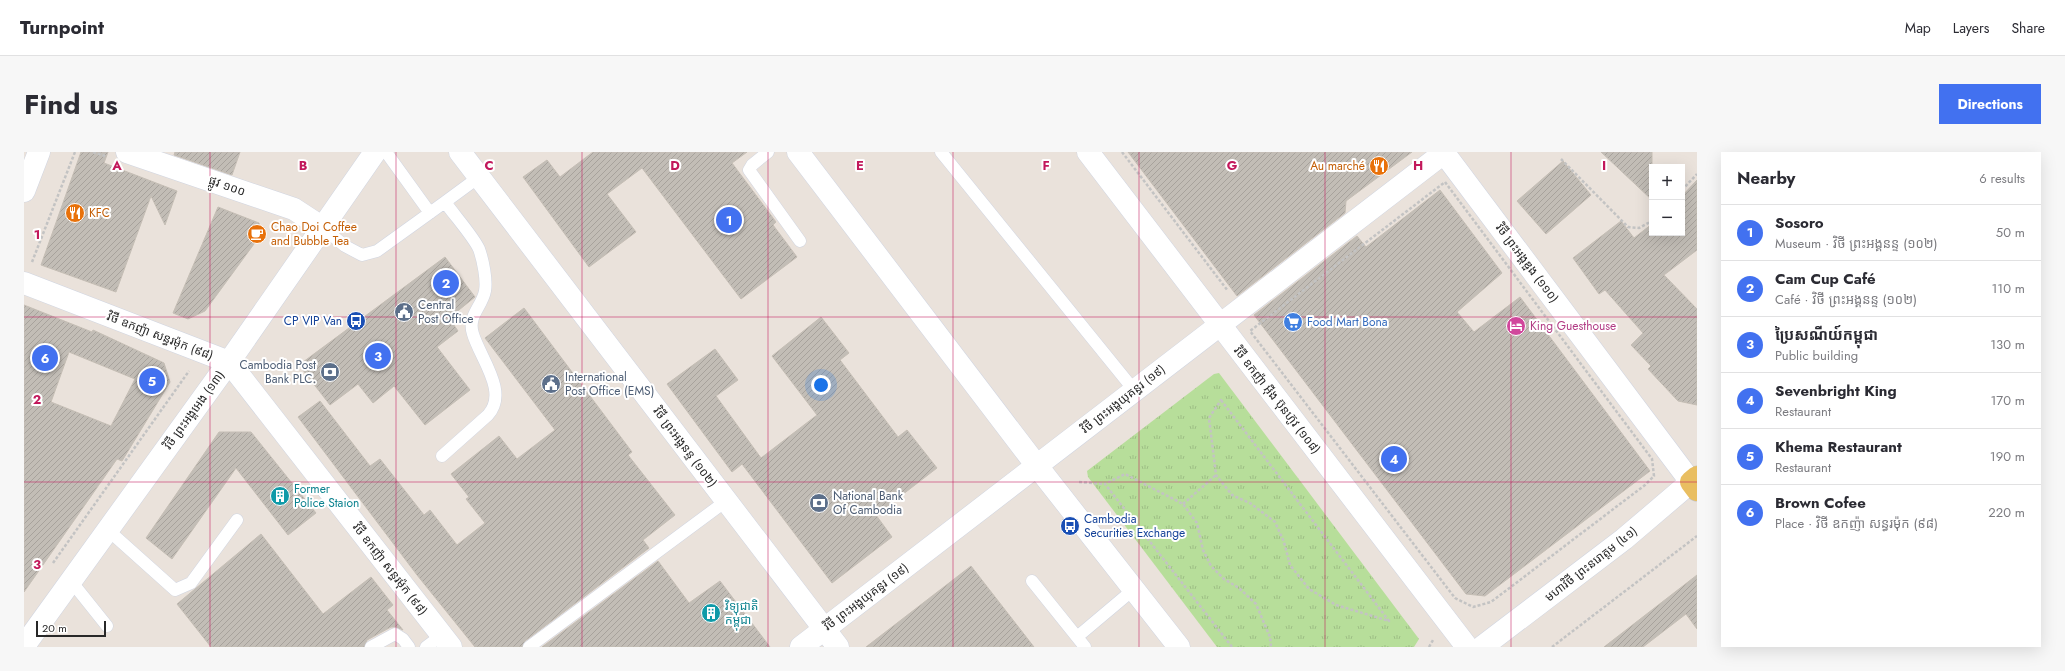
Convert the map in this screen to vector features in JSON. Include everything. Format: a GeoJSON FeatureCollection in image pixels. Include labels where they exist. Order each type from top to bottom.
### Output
{"type":"FeatureCollection","features":[{"type":"Feature","properties":{"kind":"street"},"geometry":{"type":"LineString","coordinates":[[24,191],[39,152]]}},
{"type":"Feature","properties":{"kind":"street","name":"ផ្លូវ ១០០"},"geometry":{"type":"LineString","coordinates":[[127,152],[294,209],[323,228]]}},
{"type":"Feature","properties":{"kind":"street","name":"វិថី ព្រះអង្គអេង (១៣)"},"geometry":{"type":"LineString","coordinates":[[24,646],[229,362],[375,152]]}},
{"type":"Feature","properties":{"kind":"street","name":"វិថី ព្រះអង្គនន្ទ (១០២)"},"geometry":{"type":"LineString","coordinates":[[460,152],[838,647]]}},
{"type":"Feature","properties":{"kind":"street"},"geometry":{"type":"LineString","coordinates":[[798,152],[1037,466],[1178,647]]}},
{"type":"Feature","properties":{"kind":"street","name":"វិថី ឧកញ៉ា អ៊ីង ប៊ុនហ៊ូវ (១០៨)"},"geometry":{"type":"LineString","coordinates":[[1088,152],[1467,647]]}},
{"type":"Feature","properties":{"kind":"street","name":"វិថី ព្រះអង្គយុគន្ធរ (១៩)"},"geometry":{"type":"LineString","coordinates":[[801,647],[1134,390],[1220,326],[1444,152]]}},
{"type":"Feature","properties":{"kind":"street","name":"វិថី ព្រះអង្គឌួង (១១០)"},"geometry":{"type":"LineString","coordinates":[[1444,152],[1695,483]]}},
{"type":"Feature","properties":{"kind":"street","name":"វិថី ឧកញ៉ា សន្ធរម៉ុក (៩៨)"},"geometry":{"type":"LineString","coordinates":[[28,273],[229,362],[440,643]]}},
{"type":"Feature","properties":{"kind":"street","name":"មហាវិថី ព្រះនរោត្តម (៤១)"},"geometry":{"type":"LineString","coordinates":[[1482,647],[1695,483]]}},
{"type":"Feature","properties":{"kind":"lane"},"geometry":{"type":"LineString","coordinates":[[386,152],[430,213]]}},
{"type":"Feature","properties":{"kind":"lane"},"geometry":{"type":"LineString","coordinates":[[768,152],[752,165],[749,170],[800,241]]}},
{"type":"Feature","properties":{"kind":"lane"},"geometry":{"type":"LineString","coordinates":[[941,152],[1134,390]]}},
{"type":"Feature","properties":{"kind":"lane"},"geometry":{"type":"LineString","coordinates":[[323,228],[345,246],[362,255],[378,251],[479,177]]}},
{"type":"Feature","properties":{"kind":"lane"},"geometry":{"type":"LineString","coordinates":[[442,456],[494,409],[496,401],[495,389],[472,333],[474,312],[485,292],[485,278],[478,249],[445,202]]}},
{"type":"Feature","properties":{"kind":"lane"},"geometry":{"type":"LineString","coordinates":[[529,647],[726,501]]}},
{"type":"Feature","properties":{"kind":"lane"},"geometry":{"type":"LineString","coordinates":[[108,530],[175,590],[191,583],[237,520]]}},
{"type":"Feature","properties":{"kind":"lane"},"geometry":{"type":"LineString","coordinates":[[71,581],[107,626]]}},
{"type":"Feature","properties":{"kind":"lane"},"geometry":{"type":"LineString","coordinates":[[1032,581],[1085,647]]}},
{"type":"Feature","properties":{"kind":"lane"},"geometry":{"type":"LineString","coordinates":[[1077,636],[1134,589]]}},
{"type":"Feature","properties":{"kind":"lane"},"geometry":{"type":"LineString","coordinates":[[371,647],[395,634],[403,639],[409,647]]}},
{"type":"Feature","properties":{"kind":"path"},"geometry":{"type":"LineString","coordinates":[[28,273],[75,152]]}},
{"type":"Feature","properties":{"kind":"path"},"geometry":{"type":"LineString","coordinates":[[1122,152],[1229,292]]}},
{"type":"Feature","properties":{"kind":"path"},"geometry":{"type":"LineString","coordinates":[[1561,159],[1628,227],[1639,228],[1649,223]]}},
{"type":"Feature","properties":{"kind":"path"},"geometry":{"type":"LineString","coordinates":[[1685,187],[1697,174]]}},
{"type":"Feature","properties":{"kind":"path"},"geometry":{"type":"LineString","coordinates":[[1445,182],[1652,459],[1654,476],[1645,485],[1491,602],[1473,607],[1454,598],[1250,331],[1445,182]]}},
{"type":"Feature","properties":{"kind":"path"},"geometry":{"type":"LineString","coordinates":[[51,566],[191,367]]}},
{"type":"Feature","properties":{"kind":"path"},"geometry":{"type":"LineString","coordinates":[[1221,400],[1389,622],[1336,605],[1309,589],[1290,565],[1284,542],[1275,522],[1250,503],[1232,495],[1216,474],[1209,418],[1221,400]]}},
{"type":"Feature","properties":{"kind":"path"},"geometry":{"type":"LineString","coordinates":[[1080,488],[1075,482],[1105,484],[1125,474],[1183,504],[1197,523],[1203,550],[1210,566],[1224,579],[1239,588],[1256,604],[1270,637],[1271,647]]}},
{"type":"Feature","properties":{"kind":"path"},"geometry":{"type":"LineString","coordinates":[[1183,504],[1216,474]]}},
{"type":"Feature","properties":{"kind":"path"},"geometry":{"type":"LineString","coordinates":[[1105,484],[1232,647]]}},
{"type":"Feature","properties":{"kind":"path"},"geometry":{"type":"LineString","coordinates":[[1552,647],[1697,536]]}},
{"type":"Feature","properties":{"kind":"path"},"geometry":{"type":"LineString","coordinates":[[1429,647],[1434,638]]}},
{"type":"Feature","properties":{"kind":"green space"},"geometry":{"type":"Polygon","coordinates":[[[1219,373],[1419,639],[1414,647],[1217,647],[1088,477],[1087,471],[1214,374],[1219,373]]]}},
{"type":"Feature","properties":{"kind":"building"},"geometry":{"type":"Polygon","coordinates":[[[81,152],[108,152],[104,163],[177,191],[165,225],[151,196],[116,292],[41,265],[81,152]]]}},
{"type":"Feature","properties":{"kind":"building"},"geometry":{"type":"Polygon","coordinates":[[[175,152],[240,152],[232,175],[174,155],[175,152]]]}},
{"type":"Feature","properties":{"kind":"building"},"geometry":{"type":"Polygon","coordinates":[[[593,152],[747,152],[732,163],[776,222],[773,225],[797,257],[741,299],[642,168],[607,194],[636,232],[589,267],[523,177],[547,160],[560,177],[593,152]]]}},
{"type":"Feature","properties":{"kind":"building"},"geometry":{"type":"Polygon","coordinates":[[[1128,152],[1412,152],[1346,201],[1345,213],[1237,296],[1128,152]]]}},
{"type":"Feature","properties":{"kind":"building"},"geometry":{"type":"Polygon","coordinates":[[[1601,152],[1652,152],[1652,164],[1649,164],[1649,197],[1601,152]]]}},
{"type":"Feature","properties":{"kind":"building"},"geometry":{"type":"Polygon","coordinates":[[[1563,161],[1591,195],[1546,234],[1517,201],[1563,161]]]}},
{"type":"Feature","properties":{"kind":"building"},"geometry":{"type":"Polygon","coordinates":[[[1697,180],[1697,250],[1664,275],[1697,309],[1697,405],[1678,401],[1648,369],[1651,366],[1631,345],[1643,333],[1605,290],[1599,294],[1573,258],[1621,221],[1634,238],[1649,226],[1649,236],[1685,236],[1685,193],[1697,180]]]}},
{"type":"Feature","properties":{"kind":"building"},"geometry":{"type":"Polygon","coordinates":[[[1440,190],[1502,273],[1457,312],[1474,332],[1520,297],[1650,471],[1485,596],[1466,594],[1254,315],[1357,236],[1366,247],[1440,190]]]}},
{"type":"Feature","properties":{"kind":"building"},"geometry":{"type":"Polygon","coordinates":[[[218,207],[259,223],[262,233],[205,311],[188,319],[173,313],[218,207]]]}},
{"type":"Feature","properties":{"kind":"building"},"geometry":{"type":"Polygon","coordinates":[[[445,257],[475,297],[449,318],[458,331],[437,347],[470,390],[425,425],[394,386],[373,403],[358,384],[330,405],[299,365],[445,257]]]}},
{"type":"Feature","properties":{"kind":"building"},"geometry":{"type":"Polygon","coordinates":[[[24,305],[92,332],[93,330],[164,363],[170,382],[122,461],[117,459],[24,592],[24,305]],[[69,352],[51,402],[111,426],[135,379],[69,352]]]}},
{"type":"Feature","properties":{"kind":"building"},"geometry":{"type":"Polygon","coordinates":[[[524,308],[632,452],[628,455],[675,515],[643,540],[649,548],[525,641],[522,647],[475,647],[417,575],[298,417],[320,401],[370,466],[380,459],[424,515],[430,510],[457,545],[485,523],[466,499],[469,497],[451,474],[499,436],[517,459],[555,430],[485,338],[524,308]]]}},
{"type":"Feature","properties":{"kind":"building"},"geometry":{"type":"Polygon","coordinates":[[[821,317],[849,353],[840,360],[898,437],[907,430],[937,468],[876,515],[892,537],[832,583],[742,464],[732,472],[667,384],[715,349],[738,380],[716,396],[761,458],[817,415],[772,356],[821,317]]]}},
{"type":"Feature","properties":{"kind":"building","name":"Former Police Staion"},"geometry":{"type":"Polygon","coordinates":[[[219,432],[251,432],[316,513],[288,535],[236,468],[172,559],[146,538],[219,432]]]}},
{"type":"Feature","properties":{"kind":"building"},"geometry":{"type":"Polygon","coordinates":[[[261,534],[323,614],[371,577],[393,605],[387,610],[403,630],[396,627],[391,627],[367,640],[364,647],[211,647],[177,604],[261,534]]]}},
{"type":"Feature","properties":{"kind":"building"},"geometry":{"type":"Polygon","coordinates":[[[658,561],[689,603],[720,581],[770,647],[542,647],[658,561]]]}},
{"type":"Feature","properties":{"kind":"building"},"geometry":{"type":"Polygon","coordinates":[[[971,566],[1034,647],[866,647],[971,566]]]}},
{"type":"Feature","properties":{"kind":"building"},"geometry":{"type":"Polygon","coordinates":[[[1697,575],[1697,629],[1686,614],[1643,647],[1604,647],[1697,575]]]}},
{"type":"Feature","properties":{"kind":"place","name":"Au marché"},"geometry":{"type":"Point","coordinates":[1379,166]}},
{"type":"Feature","properties":{"kind":"place","name":"KFC"},"geometry":{"type":"Point","coordinates":[75,213]}},
{"type":"Feature","properties":{"kind":"place","name":"Sosoro"},"geometry":{"type":"Point","coordinates":[729,220]}},
{"type":"Feature","properties":{"kind":"place","name":"Chao Doi Coffee and Bubble Tea"},"geometry":{"type":"Point","coordinates":[257,234]}},
{"type":"Feature","properties":{"kind":"place","name":"Cam Cup Café"},"geometry":{"type":"Point","coordinates":[446,283]}},
{"type":"Feature","properties":{"kind":"place","name":"Central Post Office"},"geometry":{"type":"Point","coordinates":[404,312]}},
{"type":"Feature","properties":{"kind":"place","name":"CP VIP Van"},"geometry":{"type":"Point","coordinates":[356,321]}},
{"type":"Feature","properties":{"kind":"place","name":"Food Mart Bona"},"geometry":{"type":"Point","coordinates":[1293,322]}},
{"type":"Feature","properties":{"kind":"place","name":"King Guesthouse"},"geometry":{"type":"Point","coordinates":[1516,326]}},
{"type":"Feature","properties":{"kind":"place","name":"ប្រៃសណីយ៍កម្ពុជា"},"geometry":{"type":"Point","coordinates":[378,356]}},
{"type":"Feature","properties":{"kind":"place","name":"Brown Cofee"},"geometry":{"type":"Point","coordinates":[45,358]}},
{"type":"Feature","properties":{"kind":"place","name":"Cambodia Post Bank PLC."},"geometry":{"type":"Point","coordinates":[330,372]}},
{"type":"Feature","properties":{"kind":"place","name":"Khema Restaurant"},"geometry":{"type":"Point","coordinates":[152,381]}},
{"type":"Feature","properties":{"kind":"place","name":"International Post Office (EMS)"},"geometry":{"type":"Point","coordinates":[551,384]}},
{"type":"Feature","properties":{"kind":"place","name":"Sevenbright King"},"geometry":{"type":"Point","coordinates":[1394,459]}},
{"type":"Feature","properties":{"kind":"place","name":"Former Police Staion"},"geometry":{"type":"Point","coordinates":[280,496]}},
{"type":"Feature","properties":{"kind":"place","name":"National Bank Of Cambodia"},"geometry":{"type":"Point","coordinates":[819,503]}},
{"type":"Feature","properties":{"kind":"place","name":"Cambodia Securities Exchange"},"geometry":{"type":"Point","coordinates":[1070,526]}},
{"type":"Feature","properties":{"kind":"place","name":"វិទ្យុជាតិ កម្ពុជា"},"geometry":{"type":"Point","coordinates":[711,613]}}]}
